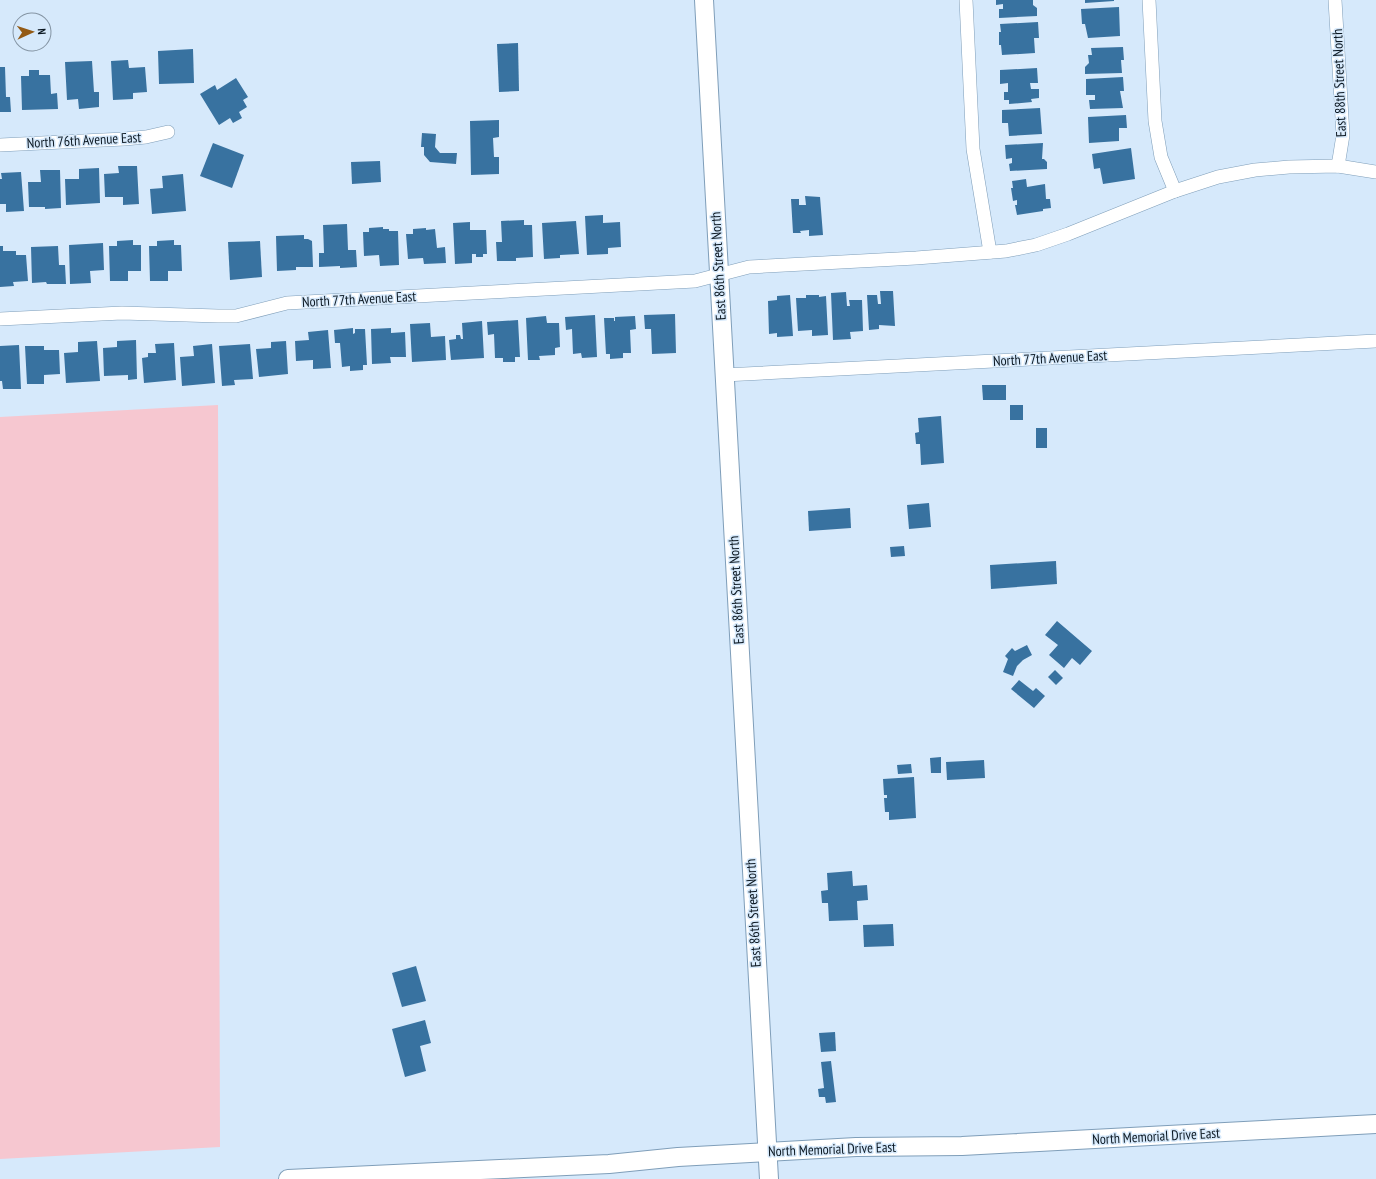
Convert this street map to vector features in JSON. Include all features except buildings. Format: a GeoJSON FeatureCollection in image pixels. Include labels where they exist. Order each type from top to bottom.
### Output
{"type":"FeatureCollection","features":[{"type":"Feature","properties":{"kind":"street","name":"East 86th Street North"},"geometry":{"type":"LineString","coordinates":[[704,0],[769,1179]]}},
{"type":"Feature","properties":{"kind":"street"},"geometry":{"type":"LineString","coordinates":[[966,0],[974,148],[990,252]]}},
{"type":"Feature","properties":{"kind":"street"},"geometry":{"type":"LineString","coordinates":[[1149,0],[1155,121],[1161,157],[1175,191]]}},
{"type":"Feature","properties":{"kind":"street","name":"East 88th Street North"},"geometry":{"type":"LineString","coordinates":[[1335,0],[1343,135],[1338,166]]}},
{"type":"Feature","properties":{"kind":"street","name":"North 76th Avenue East"},"geometry":{"type":"LineString","coordinates":[[0,145],[124,138],[168,132]]}},
{"type":"Feature","properties":{"kind":"street","name":"North 77th Avenue East"},"geometry":{"type":"LineString","coordinates":[[0,319],[122,313],[236,316],[287,303],[695,281],[749,267],[1006,251],[1068,234],[1175,191],[1218,177],[1255,170],[1289,167],[1338,166],[1376,172]]}},
{"type":"Feature","properties":{"kind":"street","name":"North 77th Avenue East"},"geometry":{"type":"LineString","coordinates":[[724,375],[1376,341]]}},
{"type":"Feature","properties":{"kind":"street","name":"North Memorial Drive East"},"geometry":{"type":"LineString","coordinates":[[288,1179],[609,1164],[678,1156],[856,1147],[962,1146],[1376,1124]]}},
{"type":"Feature","properties":{"kind":"shaded area"},"geometry":{"type":"Polygon","coordinates":[[[218,405],[220,1147],[0,1159],[0,417],[218,405]]]}}]}
